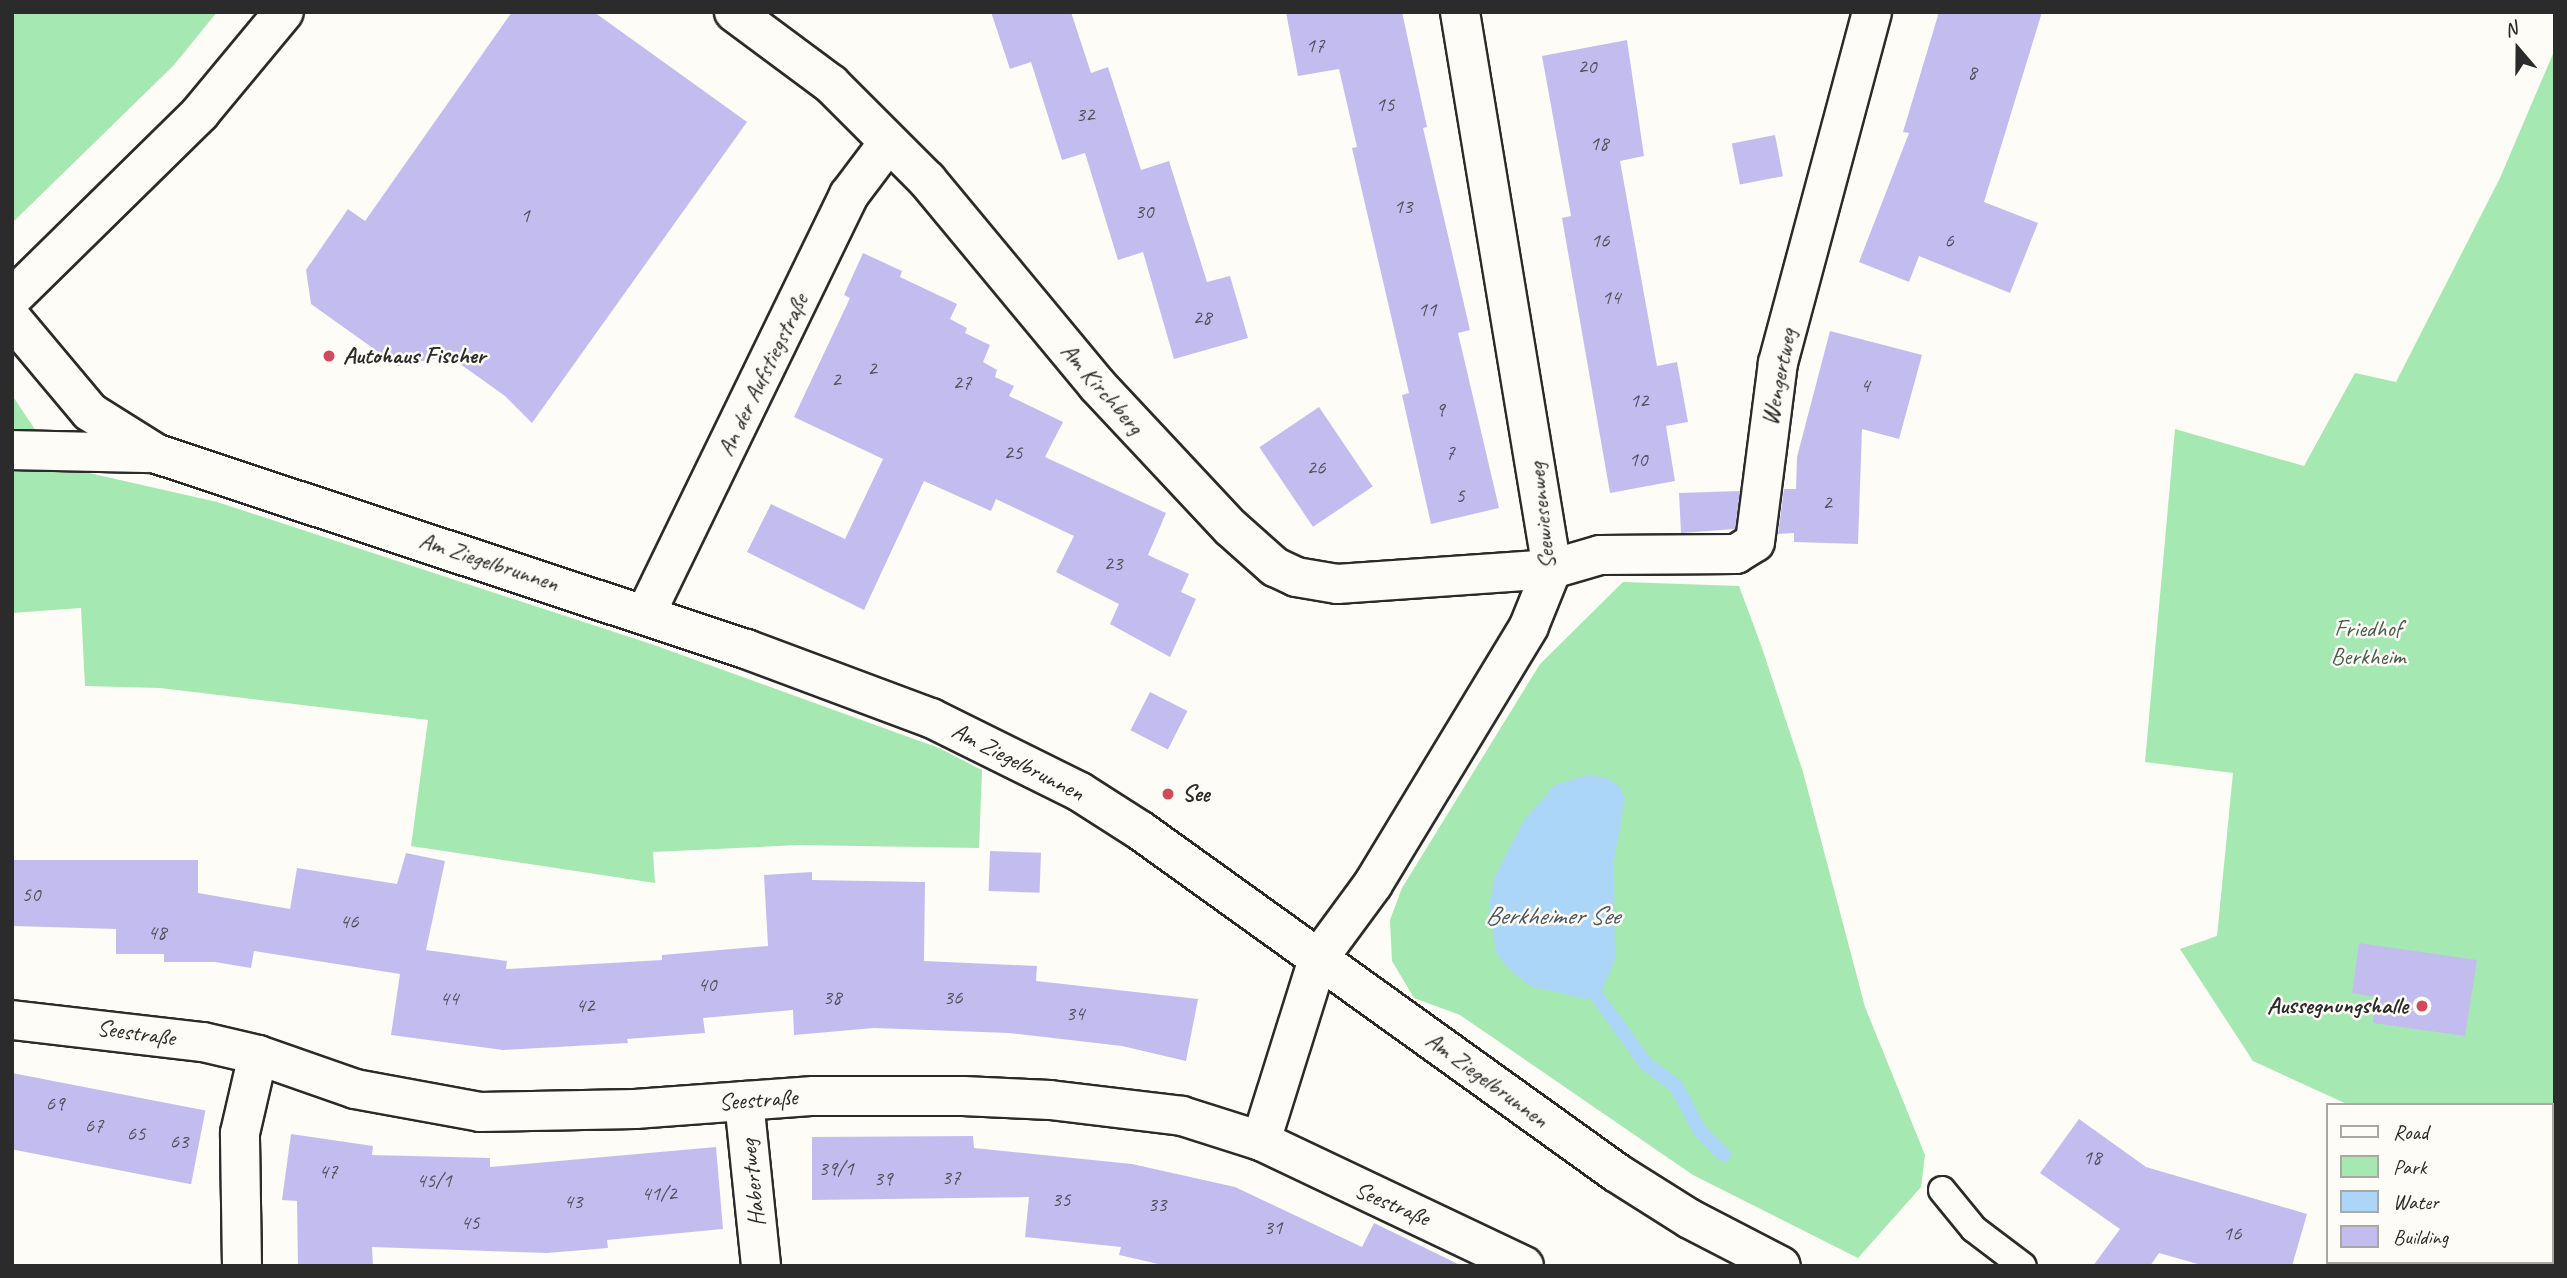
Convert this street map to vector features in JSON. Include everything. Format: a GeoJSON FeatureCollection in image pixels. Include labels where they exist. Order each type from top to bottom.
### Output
{"type":"FeatureCollection","features":[{"type":"Feature","properties":{"kind":"street"},"geometry":{"type":"LineString","coordinates":[[12,298],[200,113],[284,12]]}},
{"type":"Feature","properties":{"kind":"street","name":"Am Kirchberg"},"geometry":{"type":"LineString","coordinates":[[734,12],[831,84],[938,192],[1168,465],[1275,567],[1296,577],[1336,584],[1552,569]]}},
{"type":"Feature","properties":{"kind":"street","name":"Seewiesenweg"},"geometry":{"type":"LineString","coordinates":[[1318,959],[1373,884],[1522,638],[1542,602],[1552,569],[1460,12]]}},
{"type":"Feature","properties":{"kind":"street","name":"Wengertweg"},"geometry":{"type":"LineString","coordinates":[[1552,569],[1600,555],[1736,554],[1755,542],[1778,363],[1872,12]]}},
{"type":"Feature","properties":{"kind":"street","name":"An der Aufstiegstraße"},"geometry":{"type":"LineString","coordinates":[[646,613],[849,195],[888,143]]}},
{"type":"Feature","properties":{"kind":"street","name":"Am Ziegelbrunnen"},"geometry":{"type":"LineString","coordinates":[[12,319],[90,412],[119,434],[157,454],[646,613],[909,709],[1007,753],[1141,831],[1617,1173],[1690,1219],[1781,1266]]}},
{"type":"Feature","properties":{"kind":"street","name":"Am Ziegelbrunnen"},"geometry":{"type":"LineString","coordinates":[[12,450],[157,454]]}},
{"type":"Feature","properties":{"kind":"street"},"geometry":{"type":"LineString","coordinates":[[1261,1140],[1318,959]]}},
{"type":"Feature","properties":{"kind":"street","name":"Seestraße"},"geometry":{"type":"LineString","coordinates":[[12,1020],[204,1042],[258,1055],[355,1089],[480,1112],[566,1112],[877,1096],[1050,1100],[1182,1115],[1261,1140],[1524,1266]]}},
{"type":"Feature","properties":{"kind":"street"},"geometry":{"type":"LineString","coordinates":[[242,1266],[240,1133],[258,1055]]}},
{"type":"Feature","properties":{"kind":"street","name":"Habertweg"},"geometry":{"type":"LineString","coordinates":[[744,1101],[761,1266]]}},
{"type":"Feature","properties":{"kind":"lane"},"geometry":{"type":"LineString","coordinates":[[1942,1190],[1974,1229],[2023,1266]]}},
{"type":"Feature","properties":{"kind":"green space"},"geometry":{"type":"Polygon","coordinates":[[[12,12],[217,12],[174,65],[12,223],[12,12]]]}},
{"type":"Feature","properties":{"kind":"green space","name":"Friedhof Berkheim"},"geometry":{"type":"Polygon","coordinates":[[[2555,49],[2553,1152],[2553,1103],[2345,1103],[2253,1061],[2180,949],[2217,936],[2233,773],[2145,762],[2175,429],[2304,466],[2355,373],[2396,382],[2500,178],[2555,49]]]}},
{"type":"Feature","properties":{"kind":"green space"},"geometry":{"type":"Polygon","coordinates":[[[12,395],[36,431],[12,434],[12,395]]]}},
{"type":"Feature","properties":{"kind":"green space"},"geometry":{"type":"Polygon","coordinates":[[[14,470],[89,473],[217,502],[654,645],[939,748],[982,770],[979,848],[799,845],[653,852],[655,883],[411,846],[428,720],[160,688],[85,686],[81,608],[12,613],[14,470]]]}},
{"type":"Feature","properties":{"kind":"green space"},"geometry":{"type":"Polygon","coordinates":[[[1623,582],[1739,586],[1761,645],[1803,772],[1865,1007],[1925,1155],[1921,1187],[1858,1258],[1693,1175],[1460,1015],[1414,998],[1392,961],[1390,920],[1402,888],[1540,664],[1623,582]]]}},
{"type":"Feature","properties":{"kind":"water","name":"Berkheimer See"},"geometry":{"type":"Polygon","coordinates":[[[1587,775],[1607,778],[1620,787],[1625,799],[1614,861],[1615,959],[1602,991],[1587,999],[1530,986],[1508,968],[1496,952],[1489,905],[1495,876],[1524,820],[1555,785],[1587,775]]]}},
{"type":"Feature","properties":{"kind":"building"},"geometry":{"type":"Polygon","coordinates":[[[512,12],[594,12],[747,122],[532,423],[505,396],[449,356],[398,366],[311,304],[306,270],[348,209],[365,221],[512,12]]]}},
{"type":"Feature","properties":{"kind":"building"},"geometry":{"type":"Polygon","coordinates":[[[991,12],[1071,12],[1091,73],[1108,67],[1141,170],[1169,161],[1207,282],[1230,276],[1248,338],[1174,359],[1143,252],[1118,260],[1085,153],[1062,160],[1031,62],[1010,69],[991,12]]]}},
{"type":"Feature","properties":{"kind":"building"},"geometry":{"type":"Polygon","coordinates":[[[1286,12],[1402,12],[1427,127],[1423,128],[1470,330],[1458,333],[1499,508],[1431,524],[1402,395],[1409,393],[1352,148],[1357,147],[1339,69],[1298,76],[1286,12]]]}},
{"type":"Feature","properties":{"kind":"building"},"geometry":{"type":"Polygon","coordinates":[[[1939,12],[2042,12],[1984,202],[2038,223],[2010,293],[1919,256],[1909,282],[1859,262],[1909,133],[1903,132],[1939,12]]]}},
{"type":"Feature","properties":{"kind":"building"},"geometry":{"type":"Polygon","coordinates":[[[1627,40],[1644,156],[1620,161],[1657,366],[1677,362],[1688,422],[1666,426],[1675,481],[1610,493],[1562,218],[1571,216],[1542,56],[1627,40]]]}},
{"type":"Feature","properties":{"kind":"building"},"geometry":{"type":"Polygon","coordinates":[[[1775,135],[1783,176],[1740,185],[1732,143],[1775,135]]]}},
{"type":"Feature","properties":{"kind":"building"},"geometry":{"type":"Polygon","coordinates":[[[863,253],[902,271],[900,277],[957,304],[950,319],[967,328],[965,333],[990,345],[983,362],[997,370],[995,377],[1014,386],[1009,396],[1063,422],[1045,457],[1166,513],[1148,555],[1189,574],[1181,592],[1196,599],[1170,657],[1110,624],[1119,604],[1056,572],[1074,536],[996,499],[991,511],[924,481],[864,610],[747,552],[771,504],[845,539],[883,459],[794,417],[850,298],[844,295],[863,253]]]}},
{"type":"Feature","properties":{"kind":"building"},"geometry":{"type":"Polygon","coordinates":[[[1830,331],[1922,355],[1899,439],[1862,429],[1858,544],[1794,542],[1794,533],[1778,534],[1784,489],[1796,489],[1797,457],[1830,331]]]}},
{"type":"Feature","properties":{"kind":"building"},"geometry":{"type":"Polygon","coordinates":[[[1319,407],[1373,487],[1313,527],[1259,447],[1319,407]]]}},
{"type":"Feature","properties":{"kind":"building"},"geometry":{"type":"Polygon","coordinates":[[[1740,491],[1735,529],[1681,533],[1679,493],[1740,491]]]}},
{"type":"Feature","properties":{"kind":"building"},"geometry":{"type":"Polygon","coordinates":[[[1150,692],[1187,711],[1168,749],[1130,730],[1150,692]]]}},
{"type":"Feature","properties":{"kind":"building"},"geometry":{"type":"Polygon","coordinates":[[[990,851],[1041,853],[1040,893],[989,891],[990,851]]]}},
{"type":"Feature","properties":{"kind":"building"},"geometry":{"type":"Polygon","coordinates":[[[406,853],[445,861],[426,950],[507,961],[506,969],[662,960],[662,955],[768,946],[764,875],[812,872],[812,880],[925,882],[924,961],[1037,966],[1036,981],[1198,999],[1186,1061],[1122,1046],[1009,1033],[874,1028],[794,1035],[793,1010],[703,1018],[705,1033],[627,1039],[628,1043],[503,1050],[391,1035],[400,974],[254,951],[251,968],[215,962],[164,962],[164,954],[116,954],[116,929],[12,926],[12,860],[198,860],[198,893],[290,909],[297,868],[397,884],[406,853]]]}},
{"type":"Feature","properties":{"kind":"building","name":"Aussegnungshalle"},"geometry":{"type":"Polygon","coordinates":[[[2359,943],[2477,960],[2465,1036],[2373,1023],[2376,997],[2352,993],[2359,943]]]}},
{"type":"Feature","properties":{"kind":"building"},"geometry":{"type":"Polygon","coordinates":[[[12,1073],[205,1111],[191,1184],[12,1149],[12,1073]]]}},
{"type":"Feature","properties":{"kind":"building"},"geometry":{"type":"Polygon","coordinates":[[[2079,1119],[2146,1167],[2307,1214],[2292,1266],[2205,1266],[2159,1253],[2150,1266],[2093,1266],[2120,1229],[2040,1173],[2079,1119]]]}},
{"type":"Feature","properties":{"kind":"building"},"geometry":{"type":"Polygon","coordinates":[[[291,1134],[373,1146],[372,1155],[490,1158],[490,1167],[716,1147],[723,1229],[607,1240],[608,1248],[547,1253],[372,1247],[373,1266],[298,1266],[297,1201],[282,1200],[291,1134]]]}},
{"type":"Feature","properties":{"kind":"building"},"geometry":{"type":"Polygon","coordinates":[[[973,1136],[974,1148],[1132,1164],[1235,1187],[1362,1247],[1374,1223],[1462,1266],[1167,1266],[1119,1255],[1121,1247],[1025,1237],[1029,1197],[812,1200],[812,1137],[973,1136]]]}},
{"type":"Feature","properties":{"kind":"waterway"},"geometry":{"type":"LineString","coordinates":[[1597,996],[1646,1064],[1676,1086],[1700,1131],[1724,1155]]}},
{"type":"Feature","properties":{"kind":"place","name":"Autohaus Fischer"},"geometry":{"type":"Point","coordinates":[329,356]}},
{"type":"Feature","properties":{"kind":"place","name":"See"},"geometry":{"type":"Point","coordinates":[1168,794]}},
{"type":"Feature","properties":{"kind":"place","name":"Aussegnungshalle"},"geometry":{"type":"Point","coordinates":[2422,1006]}}]}
